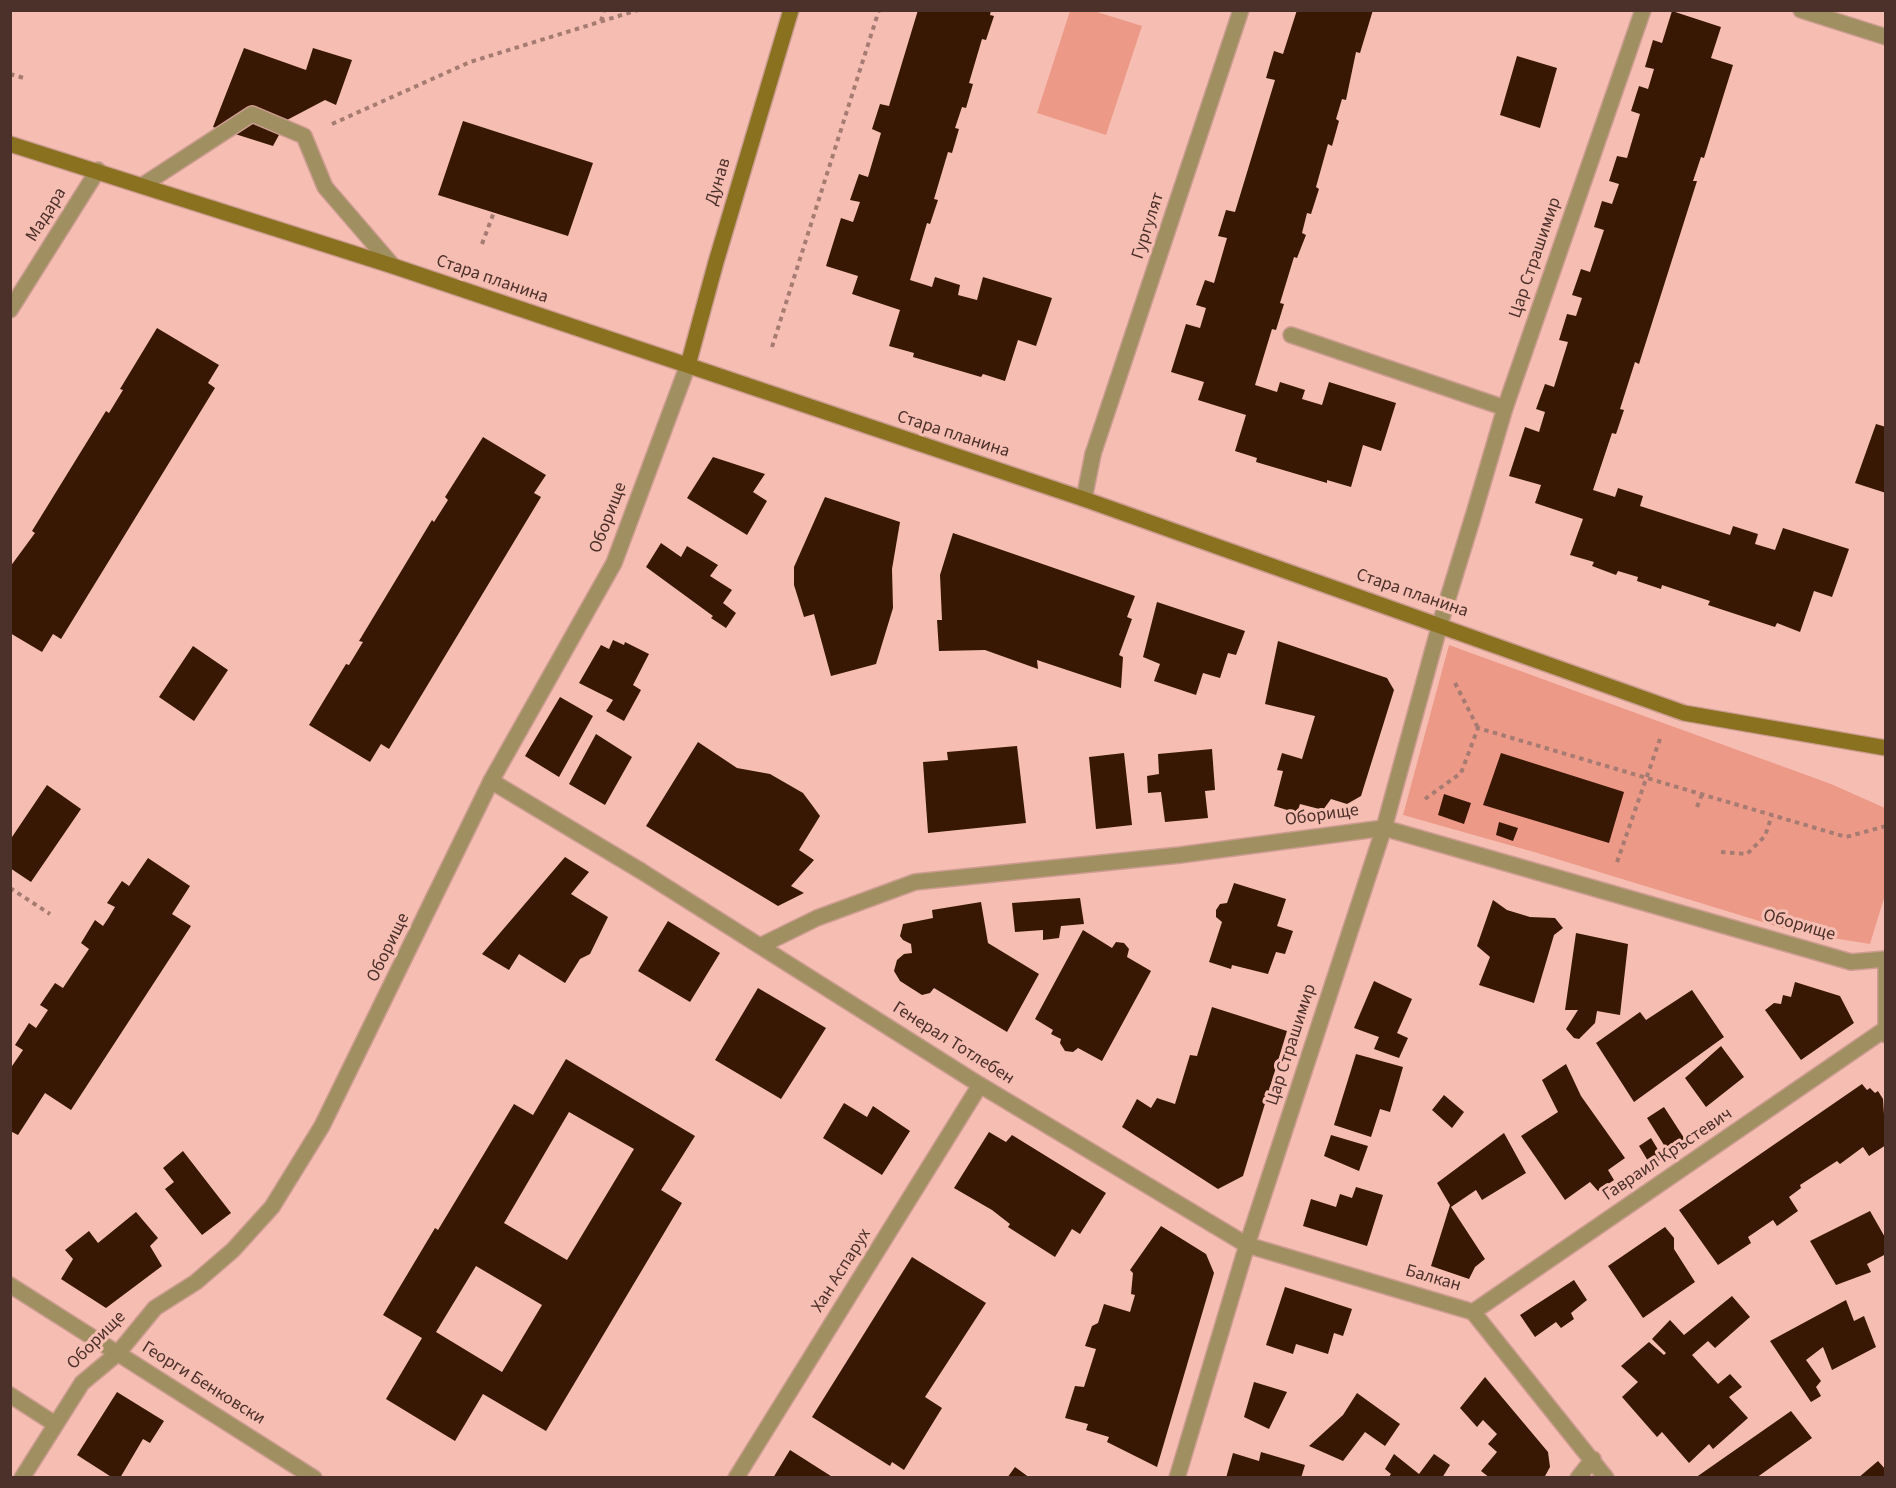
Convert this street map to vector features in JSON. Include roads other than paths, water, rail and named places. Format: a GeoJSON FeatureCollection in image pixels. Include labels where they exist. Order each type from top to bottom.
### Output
{"type":"FeatureCollection","features":[{"type":"Feature","properties":{"kind":"main road","name":"Дунав"},"geometry":{"type":"LineString","coordinates":[[688,365],[716,262],[791,10]]}},
{"type":"Feature","properties":{"kind":"main road","name":"Стара планина"},"geometry":{"type":"LineString","coordinates":[[10,144],[98,170],[393,267],[1084,499],[1440,624],[1684,713],[1886,748]]}},
{"type":"Feature","properties":{"kind":"street","name":"Гургулят"},"geometry":{"type":"LineString","coordinates":[[1084,499],[1093,454],[1240,10]]}},
{"type":"Feature","properties":{"kind":"street","name":"Цар Страшимир"},"geometry":{"type":"LineString","coordinates":[[1177,1478],[1247,1245],[1386,821],[1440,624],[1505,408],[1643,10]]}},
{"type":"Feature","properties":{"kind":"street"},"geometry":{"type":"LineString","coordinates":[[1801,10],[1886,37]]}},
{"type":"Feature","properties":{"kind":"street"},"geometry":{"type":"LineString","coordinates":[[143,185],[252,114],[304,136],[325,187],[393,267]]}},
{"type":"Feature","properties":{"kind":"street","name":"Мадара"},"geometry":{"type":"LineString","coordinates":[[10,310],[98,170]]}},
{"type":"Feature","properties":{"kind":"street"},"geometry":{"type":"LineString","coordinates":[[1291,335],[1505,408]]}},
{"type":"Feature","properties":{"kind":"street","name":"Оборище"},"geometry":{"type":"LineString","coordinates":[[22,1478],[82,1383],[118,1353],[155,1308],[196,1282],[233,1250],[272,1207],[322,1126],[492,781],[614,563],[688,365]]}},
{"type":"Feature","properties":{"kind":"street","name":"Генерал Тотлебен"},"geometry":{"type":"LineString","coordinates":[[492,781],[641,871],[981,1085],[1247,1245]]}},
{"type":"Feature","properties":{"kind":"street","name":"Оборище"},"geometry":{"type":"LineString","coordinates":[[760,946],[817,918],[915,882],[1180,855],[1386,821],[1851,962],[1886,959]]}},
{"type":"Feature","properties":{"kind":"street"},"geometry":{"type":"LineString","coordinates":[[1885,1033],[1886,966]]}},
{"type":"Feature","properties":{"kind":"street","name":"Гавраил Кръстевич"},"geometry":{"type":"LineString","coordinates":[[1473,1312],[1885,1033]]}},
{"type":"Feature","properties":{"kind":"street","name":"Хан Аспарух"},"geometry":{"type":"LineString","coordinates":[[736,1478],[981,1085]]}},
{"type":"Feature","properties":{"kind":"street","name":"Балкан"},"geometry":{"type":"LineString","coordinates":[[1247,1245],[1473,1312],[1606,1478]]}},
{"type":"Feature","properties":{"kind":"street","name":"Георги Бенковски"},"geometry":{"type":"LineString","coordinates":[[10,1285],[314,1478]]}},
{"type":"Feature","properties":{"kind":"street"},"geometry":{"type":"LineString","coordinates":[[10,1395],[55,1424]]}},
{"type":"Feature","properties":{"kind":"street"},"geometry":{"type":"LineString","coordinates":[[1578,1478],[1593,1459]]}}]}
